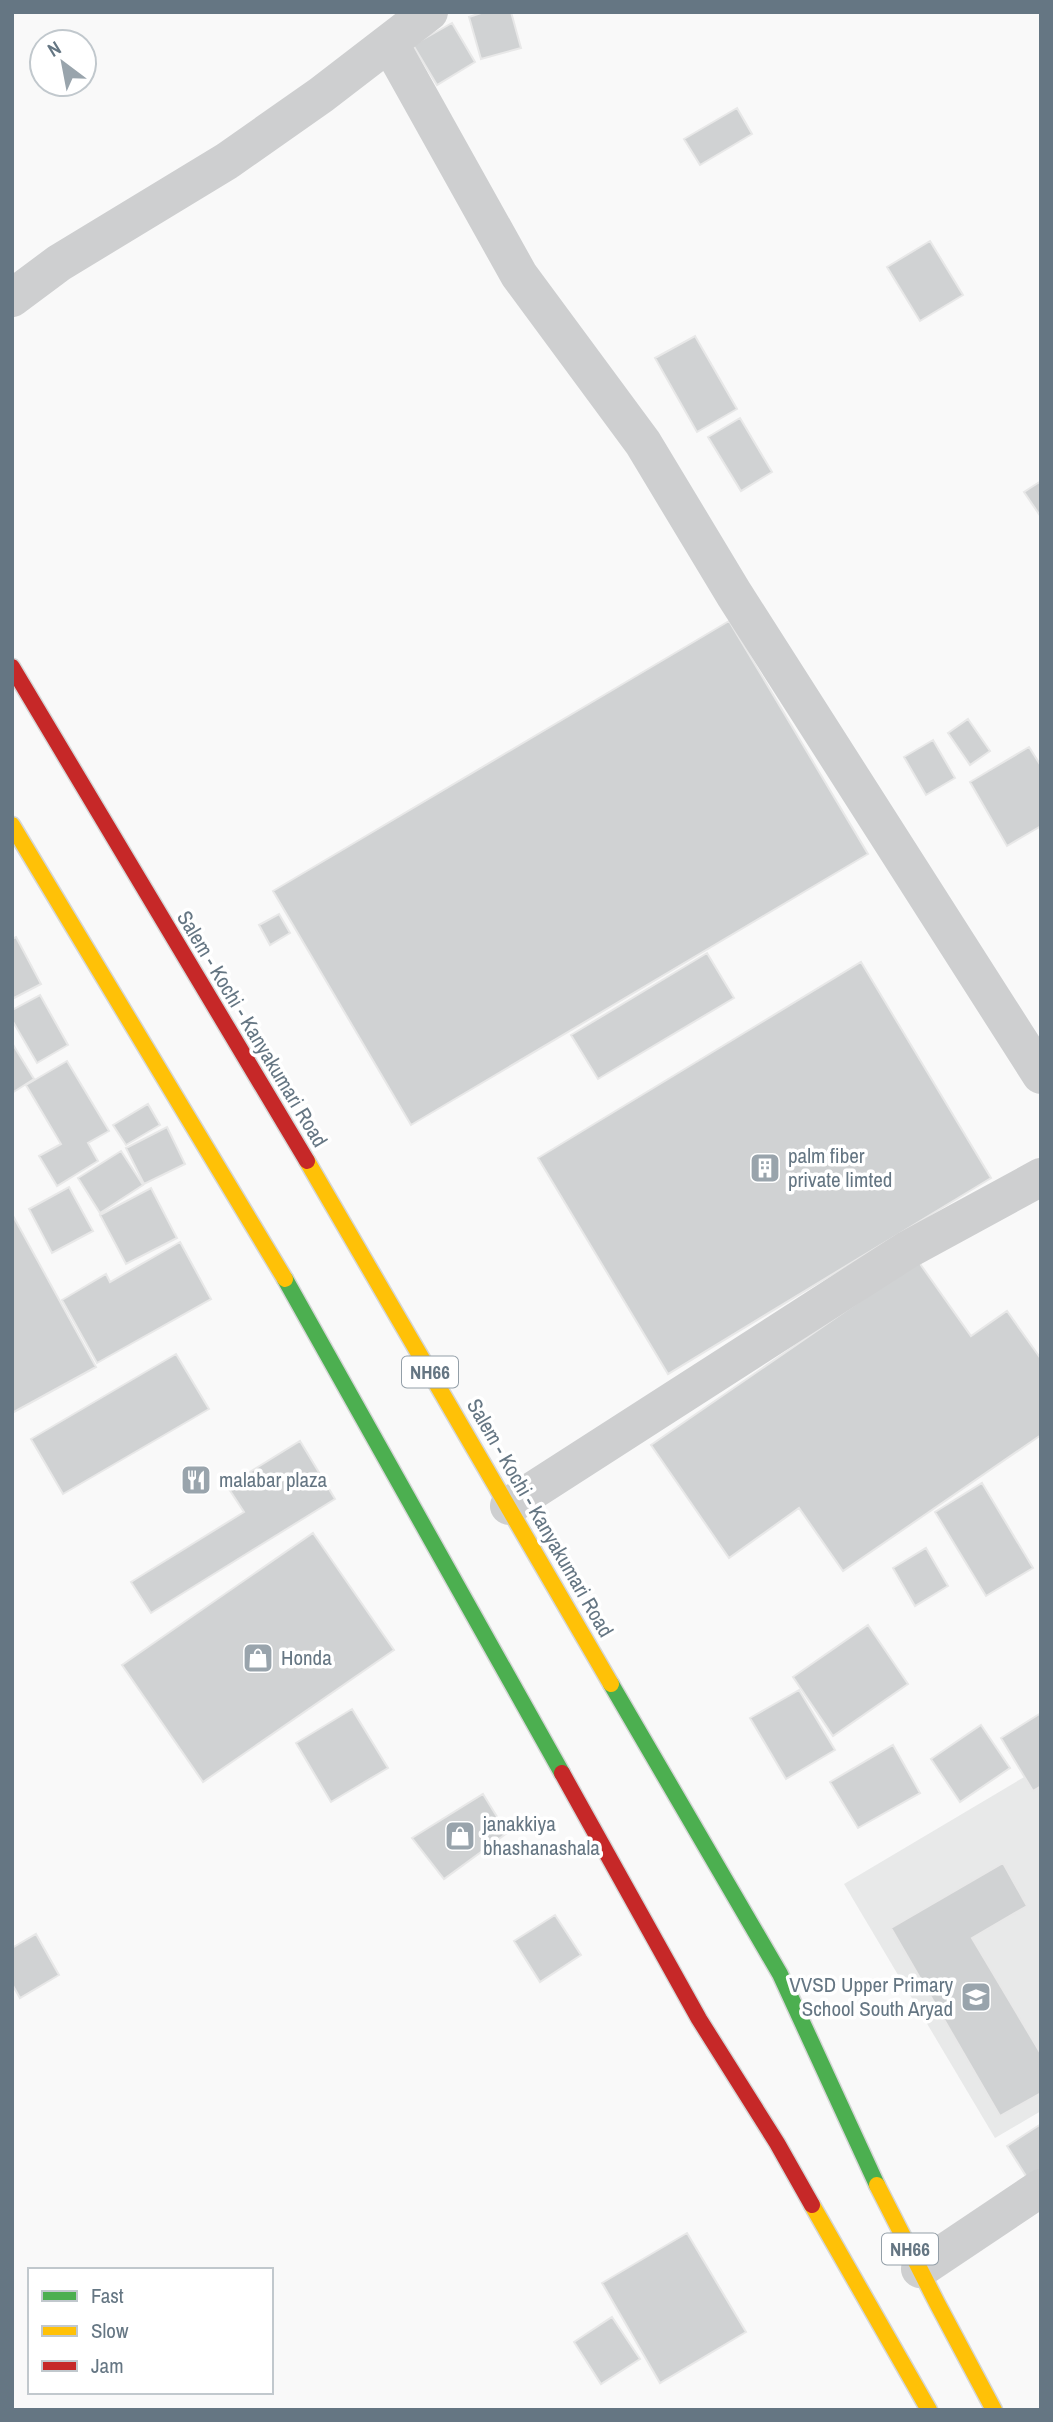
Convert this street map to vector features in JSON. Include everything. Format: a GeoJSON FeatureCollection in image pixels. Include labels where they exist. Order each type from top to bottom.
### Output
{"type":"FeatureCollection","features":[{"type":"Feature","properties":{"kind":"highway","name":"Salem - Kochi - Kanyakumari Road"},"geometry":{"type":"LineString","coordinates":[[12,667],[320,1183],[780,1973],[830,2086],[920,2269],[994,2410]]}},
{"type":"Feature","properties":{"kind":"highway"},"geometry":{"type":"LineString","coordinates":[[12,825],[288,1284],[699,2019],[777,2143],[925,2408]]}},
{"type":"Feature","properties":{"kind":"street"},"geometry":{"type":"LineString","coordinates":[[12,298],[59,263],[227,161],[390,44],[429,12]]}},
{"type":"Feature","properties":{"kind":"street"},"geometry":{"type":"LineString","coordinates":[[390,44],[519,275],[643,443],[742,606],[1041,1075]]}},
{"type":"Feature","properties":{"kind":"street"},"geometry":{"type":"LineString","coordinates":[[509,1506],[907,1250],[1041,1177]]}},
{"type":"Feature","properties":{"kind":"street"},"geometry":{"type":"LineString","coordinates":[[920,2269],[1041,2188]]}},
{"type":"Feature","properties":{"kind":"shaded area","name":"VVSD Upper Primary School South Aryad"},"geometry":{"type":"Polygon","coordinates":[[[1041,1767],[1041,2111],[995,2138],[844,1884],[1041,1767]]]}},
{"type":"Feature","properties":{"kind":"building"},"geometry":{"type":"Polygon","coordinates":[[[484,12],[511,12],[521,48],[481,59],[469,17],[484,12]]]}},
{"type":"Feature","properties":{"kind":"building"},"geometry":{"type":"Polygon","coordinates":[[[452,23],[475,62],[437,85],[413,45],[452,23]]]}},
{"type":"Feature","properties":{"kind":"building"},"geometry":{"type":"Polygon","coordinates":[[[737,108],[752,134],[700,165],[684,139],[737,108]]]}},
{"type":"Feature","properties":{"kind":"building"},"geometry":{"type":"Polygon","coordinates":[[[930,241],[963,295],[920,321],[887,267],[930,241]]]}},
{"type":"Feature","properties":{"kind":"building"},"geometry":{"type":"Polygon","coordinates":[[[695,336],[737,409],[697,432],[655,358],[695,336]]]}},
{"type":"Feature","properties":{"kind":"building"},"geometry":{"type":"Polygon","coordinates":[[[740,418],[772,472],[741,491],[708,437],[740,418]]]}},
{"type":"Feature","properties":{"kind":"building"},"geometry":{"type":"Polygon","coordinates":[[[1041,481],[1041,517],[1024,492],[1041,481]]]}},
{"type":"Feature","properties":{"kind":"building"},"geometry":{"type":"Polygon","coordinates":[[[729,621],[868,854],[411,1125],[273,891],[729,621]]]}},
{"type":"Feature","properties":{"kind":"building"},"geometry":{"type":"Polygon","coordinates":[[[968,719],[990,751],[970,765],[948,733],[968,719]]]}},
{"type":"Feature","properties":{"kind":"building"},"geometry":{"type":"Polygon","coordinates":[[[933,740],[955,778],[926,795],[904,757],[933,740]]]}},
{"type":"Feature","properties":{"kind":"building"},"geometry":{"type":"Polygon","coordinates":[[[1029,747],[1041,766],[1041,826],[1007,846],[970,782],[1029,747]]]}},
{"type":"Feature","properties":{"kind":"building"},"geometry":{"type":"Polygon","coordinates":[[[279,914],[290,933],[270,945],[259,925],[279,914]]]}},
{"type":"Feature","properties":{"kind":"building"},"geometry":{"type":"Polygon","coordinates":[[[16,937],[41,984],[12,999],[12,939],[16,937]]]}},
{"type":"Feature","properties":{"kind":"building"},"geometry":{"type":"Polygon","coordinates":[[[707,953],[734,998],[598,1079],[571,1035],[707,953]]]}},
{"type":"Feature","properties":{"kind":"building","name":"palm fiber private limted"},"geometry":{"type":"Polygon","coordinates":[[[861,962],[991,1178],[668,1374],[538,1158],[861,962]]]}},
{"type":"Feature","properties":{"kind":"building"},"geometry":{"type":"Polygon","coordinates":[[[40,995],[68,1045],[37,1063],[12,1020],[12,1010],[40,995]]]}},
{"type":"Feature","properties":{"kind":"building"},"geometry":{"type":"Polygon","coordinates":[[[12,1043],[34,1079],[12,1093],[12,1043]]]}},
{"type":"Feature","properties":{"kind":"building"},"geometry":{"type":"Polygon","coordinates":[[[67,1061],[109,1131],[88,1143],[98,1161],[57,1186],[39,1156],[61,1144],[26,1085],[67,1061]]]}},
{"type":"Feature","properties":{"kind":"building"},"geometry":{"type":"Polygon","coordinates":[[[148,1104],[160,1125],[126,1145],[113,1125],[148,1104]]]}},
{"type":"Feature","properties":{"kind":"building"},"geometry":{"type":"Polygon","coordinates":[[[167,1127],[185,1164],[144,1184],[126,1148],[167,1127]]]}},
{"type":"Feature","properties":{"kind":"building"},"geometry":{"type":"Polygon","coordinates":[[[121,1151],[143,1185],[100,1213],[78,1178],[121,1151]]]}},
{"type":"Feature","properties":{"kind":"building"},"geometry":{"type":"Polygon","coordinates":[[[69,1187],[93,1231],[52,1253],[29,1209],[69,1187]]]}},
{"type":"Feature","properties":{"kind":"building"},"geometry":{"type":"Polygon","coordinates":[[[151,1188],[177,1238],[126,1264],[100,1215],[151,1188]]]}},
{"type":"Feature","properties":{"kind":"building"},"geometry":{"type":"Polygon","coordinates":[[[12,1214],[96,1367],[12,1413],[12,1214]]]}},
{"type":"Feature","properties":{"kind":"building"},"geometry":{"type":"Polygon","coordinates":[[[180,1242],[211,1299],[97,1363],[62,1300],[106,1274],[110,1282],[180,1242]]]}},
{"type":"Feature","properties":{"kind":"building"},"geometry":{"type":"Polygon","coordinates":[[[918,1261],[971,1336],[1007,1311],[1041,1359],[1041,1435],[843,1571],[799,1508],[729,1558],[651,1445],[918,1261]]]}},
{"type":"Feature","properties":{"kind":"building"},"geometry":{"type":"Polygon","coordinates":[[[176,1354],[209,1409],[63,1494],[31,1439],[176,1354]]]}},
{"type":"Feature","properties":{"kind":"building"},"geometry":{"type":"Polygon","coordinates":[[[300,1441],[335,1499],[151,1613],[131,1582],[244,1512],[227,1486],[300,1441]]]}},
{"type":"Feature","properties":{"kind":"building"},"geometry":{"type":"Polygon","coordinates":[[[982,1483],[1033,1568],[986,1596],[935,1512],[982,1483]]]}},
{"type":"Feature","properties":{"kind":"building","name":"Honda"},"geometry":{"type":"Polygon","coordinates":[[[313,1533],[394,1650],[203,1782],[122,1665],[313,1533]]]}},
{"type":"Feature","properties":{"kind":"building"},"geometry":{"type":"Polygon","coordinates":[[[926,1548],[948,1586],[915,1606],[893,1568],[926,1548]]]}},
{"type":"Feature","properties":{"kind":"building"},"geometry":{"type":"Polygon","coordinates":[[[868,1625],[908,1684],[833,1736],[793,1677],[868,1625]]]}},
{"type":"Feature","properties":{"kind":"building"},"geometry":{"type":"Polygon","coordinates":[[[799,1690],[835,1750],[786,1779],[750,1718],[799,1690]]]}},
{"type":"Feature","properties":{"kind":"building"},"geometry":{"type":"Polygon","coordinates":[[[352,1709],[388,1768],[331,1802],[296,1743],[352,1709]]]}},
{"type":"Feature","properties":{"kind":"building"},"geometry":{"type":"Polygon","coordinates":[[[1041,1713],[1041,1786],[1033,1791],[1001,1738],[1041,1713]]]}},
{"type":"Feature","properties":{"kind":"building"},"geometry":{"type":"Polygon","coordinates":[[[981,1725],[1010,1768],[960,1802],[931,1759],[981,1725]]]}},
{"type":"Feature","properties":{"kind":"building"},"geometry":{"type":"Polygon","coordinates":[[[893,1745],[920,1793],[858,1828],[830,1782],[893,1745]]]}},
{"type":"Feature","properties":{"kind":"building","name":"janakkiya bhashanashala"},"geometry":{"type":"Polygon","coordinates":[[[483,1794],[507,1833],[444,1879],[412,1838],[483,1794]]]}},
{"type":"Feature","properties":{"kind":"building"},"geometry":{"type":"Polygon","coordinates":[[[1003,1863],[1027,1906],[972,1938],[1041,2054],[1041,2093],[1000,2116],[891,1928],[1003,1863]]]}},
{"type":"Feature","properties":{"kind":"building"},"geometry":{"type":"Polygon","coordinates":[[[555,1915],[581,1955],[540,1982],[514,1941],[555,1915]]]}},
{"type":"Feature","properties":{"kind":"building"},"geometry":{"type":"Polygon","coordinates":[[[36,1934],[59,1975],[20,1998],[12,1984],[12,1948],[36,1934]]]}},
{"type":"Feature","properties":{"kind":"building"},"geometry":{"type":"Polygon","coordinates":[[[1041,2124],[1041,2170],[1028,2179],[1007,2146],[1041,2124]]]}},
{"type":"Feature","properties":{"kind":"building"},"geometry":{"type":"Polygon","coordinates":[[[687,2233],[746,2332],[660,2383],[602,2283],[687,2233]]]}},
{"type":"Feature","properties":{"kind":"building"},"geometry":{"type":"Polygon","coordinates":[[[612,2317],[640,2359],[601,2384],[574,2342],[612,2317]]]}},
{"type":"Feature","properties":{"kind":"traffic: fast"},"geometry":{"type":"LineString","coordinates":[[285,1279],[562,1773]]}},
{"type":"Feature","properties":{"kind":"traffic: fast"},"geometry":{"type":"LineString","coordinates":[[611,1684],[780,1974],[877,2185]]}},
{"type":"Feature","properties":{"kind":"traffic: slow"},"geometry":{"type":"LineString","coordinates":[[12,825],[285,1279]]}},
{"type":"Feature","properties":{"kind":"traffic: slow"},"geometry":{"type":"LineString","coordinates":[[307,1161],[611,1684]]}},
{"type":"Feature","properties":{"kind":"traffic: slow"},"geometry":{"type":"LineString","coordinates":[[877,2185],[994,2410]]}},
{"type":"Feature","properties":{"kind":"traffic: slow"},"geometry":{"type":"LineString","coordinates":[[812,2205],[929,2410]]}},
{"type":"Feature","properties":{"kind":"traffic: jam"},"geometry":{"type":"LineString","coordinates":[[12,667],[307,1161]]}},
{"type":"Feature","properties":{"kind":"traffic: jam"},"geometry":{"type":"LineString","coordinates":[[562,1773],[699,2019],[777,2143],[812,2205]]}},
{"type":"Feature","properties":{"kind":"place","name":"palm fiber private limted"},"geometry":{"type":"Point","coordinates":[765,1168]}},
{"type":"Feature","properties":{"kind":"place","name":"malabar plaza"},"geometry":{"type":"Point","coordinates":[196,1480]}},
{"type":"Feature","properties":{"kind":"place","name":"Honda"},"geometry":{"type":"Point","coordinates":[258,1658]}},
{"type":"Feature","properties":{"kind":"place","name":"janakkiya bhashanashala"},"geometry":{"type":"Point","coordinates":[460,1836]}},
{"type":"Feature","properties":{"kind":"place","name":"VVSD Upper Primary School South Aryad"},"geometry":{"type":"Point","coordinates":[976,1997]}}]}
